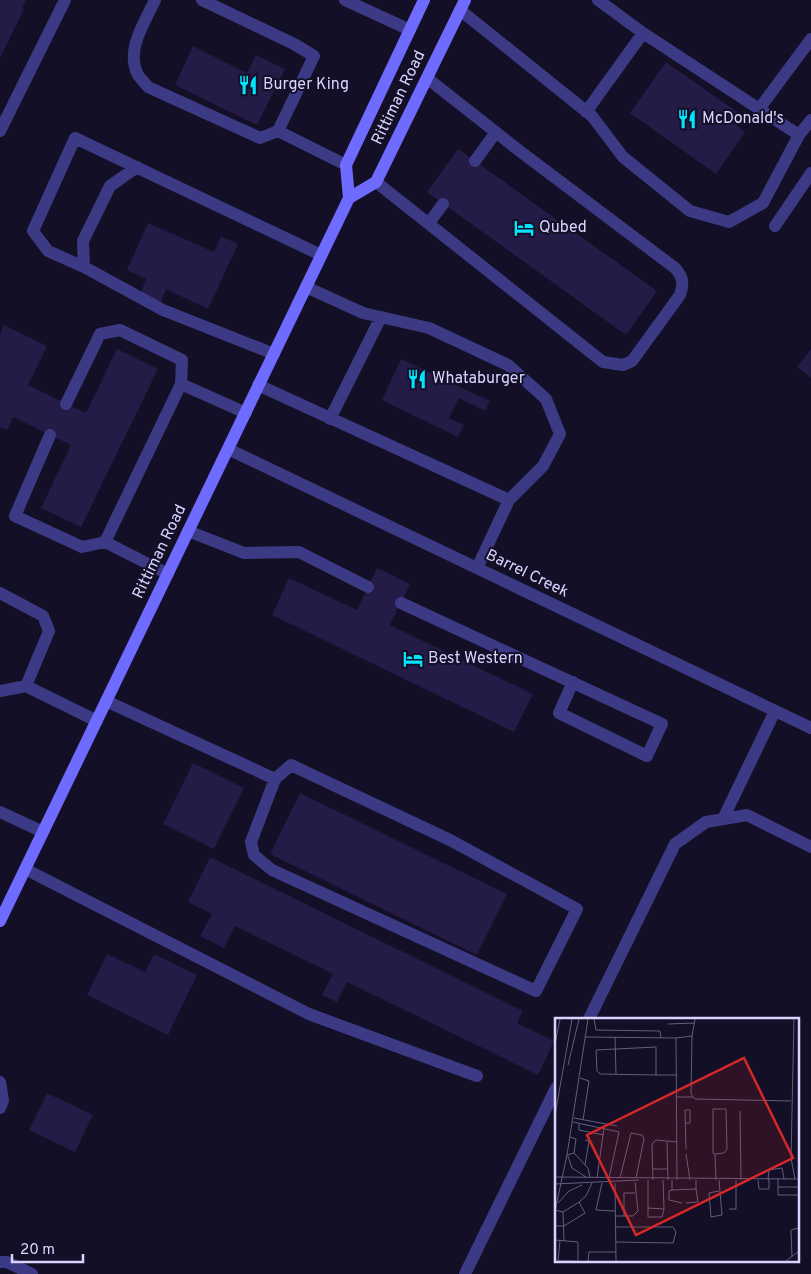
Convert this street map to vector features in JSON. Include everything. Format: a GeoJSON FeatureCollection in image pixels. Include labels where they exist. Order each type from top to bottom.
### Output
{"type":"FeatureCollection","features":[{"type":"Feature","properties":{"kind":"main road","name":"Rittiman Road"},"geometry":{"type":"LineString","coordinates":[[346,165],[424,0]]}},
{"type":"Feature","properties":{"kind":"main road","name":"Rittiman Road"},"geometry":{"type":"LineString","coordinates":[[376,182],[463,5]]}},
{"type":"Feature","properties":{"kind":"main road"},"geometry":{"type":"LineString","coordinates":[[346,165],[349,198],[376,182]]}},
{"type":"Feature","properties":{"kind":"main road","name":"Rittiman Road"},"geometry":{"type":"LineString","coordinates":[[0,921],[4,902],[25,868],[43,832],[349,198]]}},
{"type":"Feature","properties":{"kind":"street"},"geometry":{"type":"LineString","coordinates":[[0,131],[65,0]]}},
{"type":"Feature","properties":{"kind":"street"},"geometry":{"type":"LineString","coordinates":[[155,0],[136,43],[133,59],[138,74],[148,87],[260,138],[278,130],[314,56],[294,44],[202,0]]}},
{"type":"Feature","properties":{"kind":"street"},"geometry":{"type":"LineString","coordinates":[[345,0],[410,30]]}},
{"type":"Feature","properties":{"kind":"street"},"geometry":{"type":"LineString","coordinates":[[598,0],[799,135]]}},
{"type":"Feature","properties":{"kind":"street"},"geometry":{"type":"LineString","coordinates":[[463,5],[592,116],[623,157],[690,211],[729,222],[763,203],[799,135],[811,120]]}},
{"type":"Feature","properties":{"kind":"street"},"geometry":{"type":"LineString","coordinates":[[586,112],[644,32]]}},
{"type":"Feature","properties":{"kind":"street"},"geometry":{"type":"LineString","coordinates":[[759,109],[811,39]]}},
{"type":"Feature","properties":{"kind":"street"},"geometry":{"type":"LineString","coordinates":[[376,182],[603,362],[623,366],[632,361],[680,295],[684,284],[681,275],[675,268],[427,78]]}},
{"type":"Feature","properties":{"kind":"street"},"geometry":{"type":"LineString","coordinates":[[278,130],[346,165]]}},
{"type":"Feature","properties":{"kind":"street"},"geometry":{"type":"LineString","coordinates":[[475,161],[496,132]]}},
{"type":"Feature","properties":{"kind":"street"},"geometry":{"type":"LineString","coordinates":[[274,354],[163,310],[84,267],[48,251],[33,231],[75,138],[321,255]]}},
{"type":"Feature","properties":{"kind":"street"},"geometry":{"type":"LineString","coordinates":[[84,267],[83,242],[110,186],[137,167]]}},
{"type":"Feature","properties":{"kind":"street"},"geometry":{"type":"LineString","coordinates":[[775,226],[811,173]]}},
{"type":"Feature","properties":{"kind":"street"},"geometry":{"type":"LineString","coordinates":[[428,223],[443,204]]}},
{"type":"Feature","properties":{"kind":"street"},"geometry":{"type":"LineString","coordinates":[[306,287],[363,313],[429,328],[508,365],[546,399],[560,434],[543,466],[509,500],[477,568]]}},
{"type":"Feature","properties":{"kind":"street"},"geometry":{"type":"LineString","coordinates":[[330,419],[381,317]]}},
{"type":"Feature","properties":{"kind":"street"},"geometry":{"type":"LineString","coordinates":[[66,404],[100,334],[120,330],[182,360],[181,384],[105,542]]}},
{"type":"Feature","properties":{"kind":"street"},"geometry":{"type":"LineString","coordinates":[[181,384],[246,413]]}},
{"type":"Feature","properties":{"kind":"street"},"geometry":{"type":"LineString","coordinates":[[258,385],[509,500]]}},
{"type":"Feature","properties":{"kind":"street"},"geometry":{"type":"LineString","coordinates":[[50,435],[15,516],[82,547],[105,542],[168,574]]}},
{"type":"Feature","properties":{"kind":"street","name":"Barrel Creek"},"geometry":{"type":"LineString","coordinates":[[228,449],[811,728]]}},
{"type":"Feature","properties":{"kind":"street"},"geometry":{"type":"LineString","coordinates":[[188,531],[244,553],[299,552],[368,587]]}},
{"type":"Feature","properties":{"kind":"street"},"geometry":{"type":"LineString","coordinates":[[0,593],[43,616],[49,631],[26,686]]}},
{"type":"Feature","properties":{"kind":"street"},"geometry":{"type":"LineString","coordinates":[[401,603],[573,682],[662,724],[647,756],[559,712],[573,682]]}},
{"type":"Feature","properties":{"kind":"street"},"geometry":{"type":"LineString","coordinates":[[0,691],[26,686],[97,721]]}},
{"type":"Feature","properties":{"kind":"street"},"geometry":{"type":"LineString","coordinates":[[106,701],[275,779]]}},
{"type":"Feature","properties":{"kind":"street"},"geometry":{"type":"LineString","coordinates":[[723,819],[775,711]]}},
{"type":"Feature","properties":{"kind":"street"},"geometry":{"type":"LineString","coordinates":[[290,765],[450,840],[577,909],[536,991],[281,874],[266,865],[254,855],[251,842],[275,779],[290,765]]}},
{"type":"Feature","properties":{"kind":"street"},"geometry":{"type":"LineString","coordinates":[[0,812],[43,832]]}},
{"type":"Feature","properties":{"kind":"street"},"geometry":{"type":"LineString","coordinates":[[589,1018],[675,844],[706,822],[747,815],[811,847]]}},
{"type":"Feature","properties":{"kind":"street"},"geometry":{"type":"LineString","coordinates":[[25,868],[309,1014],[477,1076]]}},
{"type":"Feature","properties":{"kind":"street"},"geometry":{"type":"LineString","coordinates":[[0,1082],[3,1101],[0,1108]]}},
{"type":"Feature","properties":{"kind":"street"},"geometry":{"type":"LineString","coordinates":[[465,1274],[555,1090]]}},
{"type":"Feature","properties":{"kind":"street"},"geometry":{"type":"LineString","coordinates":[[0,1262],[7,1262],[32,1274]]}},
{"type":"Feature","properties":{"kind":"building"},"geometry":{"type":"Polygon","coordinates":[[[0,0],[26,0],[22,8],[24,9],[0,58],[0,0]]]}},
{"type":"Feature","properties":{"kind":"building"},"geometry":{"type":"Polygon","coordinates":[[[193,46],[247,73],[256,55],[285,69],[257,125],[175,85],[193,46]]]}},
{"type":"Feature","properties":{"kind":"building","name":"McDonald's"},"geometry":{"type":"Polygon","coordinates":[[[666,62],[740,114],[734,123],[745,132],[716,174],[630,113],[666,62]]]}},
{"type":"Feature","properties":{"kind":"building"},"geometry":{"type":"Polygon","coordinates":[[[458,149],[657,291],[626,335],[427,192],[458,149]]]}},
{"type":"Feature","properties":{"kind":"building"},"geometry":{"type":"Polygon","coordinates":[[[148,223],[214,252],[221,236],[238,244],[208,309],[166,289],[160,304],[140,295],[146,279],[127,270],[148,223]]]}},
{"type":"Feature","properties":{"kind":"building"},"geometry":{"type":"Polygon","coordinates":[[[4,325],[47,346],[28,385],[86,413],[117,349],[158,369],[81,527],[41,508],[71,445],[13,417],[7,430],[0,427],[0,335],[4,325]]]}},
{"type":"Feature","properties":{"kind":"building"},"geometry":{"type":"Polygon","coordinates":[[[811,349],[811,378],[797,367],[811,349]]]}},
{"type":"Feature","properties":{"kind":"building","name":"Whataburger"},"geometry":{"type":"Polygon","coordinates":[[[401,359],[490,401],[485,411],[459,398],[449,418],[464,425],[458,437],[382,400],[401,359]]]}},
{"type":"Feature","properties":{"kind":"building","name":"Best Western"},"geometry":{"type":"Polygon","coordinates":[[[377,568],[410,584],[390,625],[533,694],[514,732],[272,615],[289,578],[357,610],[377,568]]]}},
{"type":"Feature","properties":{"kind":"building"},"geometry":{"type":"Polygon","coordinates":[[[193,763],[244,788],[214,849],[163,824],[193,763]]]}},
{"type":"Feature","properties":{"kind":"building"},"geometry":{"type":"Polygon","coordinates":[[[300,793],[507,894],[477,955],[270,854],[300,793]]]}},
{"type":"Feature","properties":{"kind":"building"},"geometry":{"type":"Polygon","coordinates":[[[210,857],[523,1011],[517,1023],[554,1041],[538,1075],[347,982],[337,1002],[322,995],[333,974],[235,926],[224,948],[200,936],[212,914],[188,902],[210,857]]]}},
{"type":"Feature","properties":{"kind":"building"},"geometry":{"type":"Polygon","coordinates":[[[107,954],[145,972],[154,954],[197,975],[168,1035],[87,995],[107,954]]]}},
{"type":"Feature","properties":{"kind":"building"},"geometry":{"type":"Polygon","coordinates":[[[47,1093],[93,1115],[75,1152],[29,1130],[47,1093]]]}},
{"type":"Feature","properties":{"kind":"place","name":"Burger King"},"geometry":{"type":"Point","coordinates":[248,85]}},
{"type":"Feature","properties":{"kind":"place","name":"McDonald's"},"geometry":{"type":"Point","coordinates":[687,119]}},
{"type":"Feature","properties":{"kind":"place","name":"Qubed"},"geometry":{"type":"Point","coordinates":[524,228]}},
{"type":"Feature","properties":{"kind":"place","name":"Whataburger"},"geometry":{"type":"Point","coordinates":[417,379]}},
{"type":"Feature","properties":{"kind":"place","name":"Best Western"},"geometry":{"type":"Point","coordinates":[413,659]}}]}
